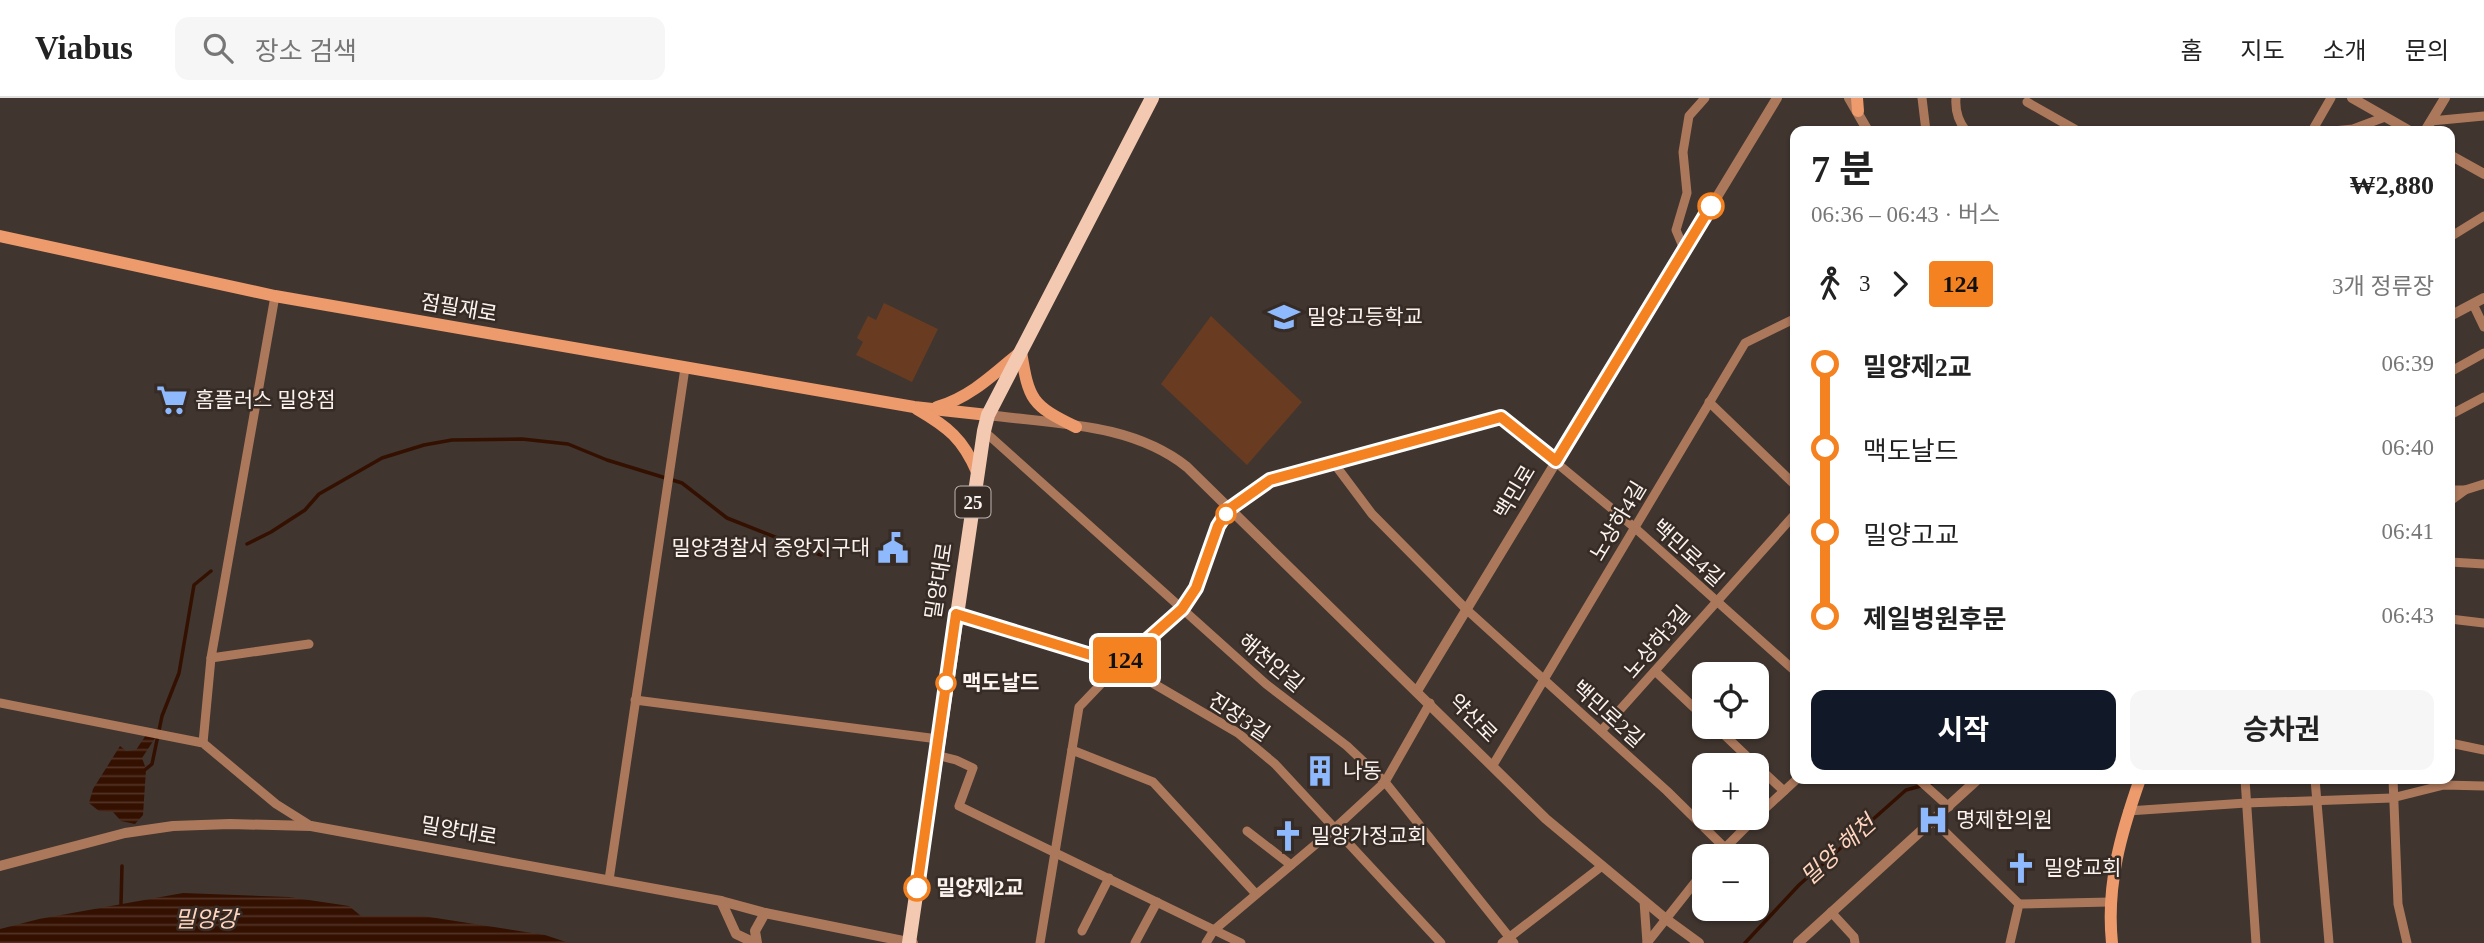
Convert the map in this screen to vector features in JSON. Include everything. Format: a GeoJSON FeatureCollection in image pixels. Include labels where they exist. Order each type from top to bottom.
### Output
{"type":"FeatureCollection","features":[{"type":"Feature","properties":{"kind":"main road","name":"밀양대로"},"geometry":{"type":"LineString","coordinates":[[910,943],[956,614],[988,415],[1152,98]]}},
{"type":"Feature","properties":{"kind":"main road","name":"점필재로"},"geometry":{"type":"LineString","coordinates":[[0,236],[275,296],[914,407],[988,415]]}},
{"type":"Feature","properties":{"kind":"main road","name":"점필재로"},"geometry":{"type":"LineString","coordinates":[[929,409],[953,402],[968,393],[1021,352]]}},
{"type":"Feature","properties":{"kind":"main road","name":"약산로"},"geometry":{"type":"LineString","coordinates":[[1021,352],[1027,385],[1034,401],[1046,412],[1076,427]]}},
{"type":"Feature","properties":{"kind":"main road","name":"점필재로"},"geometry":{"type":"LineString","coordinates":[[914,407],[960,440],[969,452],[977,472]]}},
{"type":"Feature","properties":{"kind":"main road"},"geometry":{"type":"LineString","coordinates":[[2112,943],[2110,902],[2117,851],[2138,784]]}},
{"type":"Feature","properties":{"kind":"street"},"geometry":{"type":"LineString","coordinates":[[1684,249],[1675,230],[1687,193],[1683,152],[1689,116],[1705,98]]}},
{"type":"Feature","properties":{"kind":"street","name":"백민로"},"geometry":{"type":"LineString","coordinates":[[1418,691],[1777,98]]}},
{"type":"Feature","properties":{"kind":"street"},"geometry":{"type":"LineString","coordinates":[[1849,98],[1858,104],[1866,126]]}},
{"type":"Feature","properties":{"kind":"street"},"geometry":{"type":"LineString","coordinates":[[1922,98],[1925,126]]}},
{"type":"Feature","properties":{"kind":"street"},"geometry":{"type":"LineString","coordinates":[[1956,98],[1955,107],[1962,126]]}},
{"type":"Feature","properties":{"kind":"street"},"geometry":{"type":"LineString","coordinates":[[2315,126],[2331,98]]}},
{"type":"Feature","properties":{"kind":"street"},"geometry":{"type":"LineString","coordinates":[[2352,98],[2401,126]]}},
{"type":"Feature","properties":{"kind":"street"},"geometry":{"type":"LineString","coordinates":[[2428,126],[2445,98]]}},
{"type":"Feature","properties":{"kind":"street"},"geometry":{"type":"LineString","coordinates":[[2027,102],[2069,126]]}},
{"type":"Feature","properties":{"kind":"street"},"geometry":{"type":"LineString","coordinates":[[2428,126],[2484,116]]}},
{"type":"Feature","properties":{"kind":"street"},"geometry":{"type":"LineString","coordinates":[[2359,126],[2385,117]]}},
{"type":"Feature","properties":{"kind":"street"},"geometry":{"type":"LineString","coordinates":[[2455,158],[2484,174]]}},
{"type":"Feature","properties":{"kind":"street"},"geometry":{"type":"LineString","coordinates":[[2455,234],[2484,216]]}},
{"type":"Feature","properties":{"kind":"street"},"geometry":{"type":"LineString","coordinates":[[203,743],[211,658],[275,296]]}},
{"type":"Feature","properties":{"kind":"street"},"geometry":{"type":"LineString","coordinates":[[2455,313],[2484,299]]}},
{"type":"Feature","properties":{"kind":"street"},"geometry":{"type":"LineString","coordinates":[[2473,304],[2484,327]]}},
{"type":"Feature","properties":{"kind":"street","name":"노상하4길"},"geometry":{"type":"LineString","coordinates":[[1493,765],[1745,343],[1790,321]]}},
{"type":"Feature","properties":{"kind":"street"},"geometry":{"type":"LineString","coordinates":[[2455,369],[2484,353]]}},
{"type":"Feature","properties":{"kind":"street"},"geometry":{"type":"LineString","coordinates":[[609,880],[685,368]]}},
{"type":"Feature","properties":{"kind":"street"},"geometry":{"type":"LineString","coordinates":[[2455,412],[2484,397]]}},
{"type":"Feature","properties":{"kind":"street"},"geometry":{"type":"LineString","coordinates":[[1709,402],[1790,480]]}},
{"type":"Feature","properties":{"kind":"street","name":"약산로"},"geometry":{"type":"LineString","coordinates":[[988,415],[1123,433],[1168,452],[1187,467],[1546,818],[1666,919],[1699,943]]}},
{"type":"Feature","properties":{"kind":"street","name":"백민로4길"},"geometry":{"type":"LineString","coordinates":[[1332,462],[1501,417],[1634,527],[1790,667]]}},
{"type":"Feature","properties":{"kind":"street","name":"해천안길"},"geometry":{"type":"LineString","coordinates":[[984,431],[1266,684],[1347,746],[1385,782],[1509,941]]}},
{"type":"Feature","properties":{"kind":"street"},"geometry":{"type":"LineString","coordinates":[[1040,943],[1079,707],[1120,664],[1182,609],[1196,588],[1218,526],[1229,509],[1270,480],[1332,462]]}},
{"type":"Feature","properties":{"kind":"street","name":"백민로2길"},"geometry":{"type":"LineString","coordinates":[[1332,462],[1372,514],[1466,609],[1667,791],[1720,844]]}},
{"type":"Feature","properties":{"kind":"street"},"geometry":{"type":"LineString","coordinates":[[2455,490],[2484,484]]}},
{"type":"Feature","properties":{"kind":"street"},"geometry":{"type":"LineString","coordinates":[[2455,497],[2465,489]]}},
{"type":"Feature","properties":{"kind":"street","name":"노상하3길"},"geometry":{"type":"LineString","coordinates":[[1601,731],[1790,520]]}},
{"type":"Feature","properties":{"kind":"street"},"geometry":{"type":"LineString","coordinates":[[2455,562],[2484,564]]}},
{"type":"Feature","properties":{"kind":"street","name":"진장3길"},"geometry":{"type":"LineString","coordinates":[[956,614],[1120,664],[1238,733],[1275,764],[1441,943]]}},
{"type":"Feature","properties":{"kind":"street"},"geometry":{"type":"LineString","coordinates":[[2455,620],[2484,623]]}},
{"type":"Feature","properties":{"kind":"street"},"geometry":{"type":"LineString","coordinates":[[211,658],[309,644]]}},
{"type":"Feature","properties":{"kind":"street"},"geometry":{"type":"LineString","coordinates":[[1655,671],[1692,706]]}},
{"type":"Feature","properties":{"kind":"street"},"geometry":{"type":"LineString","coordinates":[[635,701],[938,739]]}},
{"type":"Feature","properties":{"kind":"street"},"geometry":{"type":"LineString","coordinates":[[0,703],[203,743],[276,804],[311,825]]}},
{"type":"Feature","properties":{"kind":"street"},"geometry":{"type":"LineString","coordinates":[[1206,943],[1214,930],[1385,782],[1430,703]]}},
{"type":"Feature","properties":{"kind":"street"},"geometry":{"type":"LineString","coordinates":[[1729,739],[1743,753]]}},
{"type":"Feature","properties":{"kind":"street"},"geometry":{"type":"LineString","coordinates":[[2455,744],[2484,750]]}},
{"type":"Feature","properties":{"kind":"street"},"geometry":{"type":"LineString","coordinates":[[1072,750],[1153,782],[1256,894]]}},
{"type":"Feature","properties":{"kind":"street"},"geometry":{"type":"LineString","coordinates":[[936,755],[973,768],[959,806],[1241,943]]}},
{"type":"Feature","properties":{"kind":"street"},"geometry":{"type":"LineString","coordinates":[[1769,777],[1784,791]]}},
{"type":"Feature","properties":{"kind":"street"},"geometry":{"type":"LineString","coordinates":[[1769,805],[1792,784]]}},
{"type":"Feature","properties":{"kind":"street"},"geometry":{"type":"LineString","coordinates":[[1924,784],[1947,804]]}},
{"type":"Feature","properties":{"kind":"street"},"geometry":{"type":"LineString","coordinates":[[1798,943],[1933,820],[1947,804],[1973,784]]}},
{"type":"Feature","properties":{"kind":"street"},"geometry":{"type":"LineString","coordinates":[[2245,784],[2256,943]]}},
{"type":"Feature","properties":{"kind":"street"},"geometry":{"type":"LineString","coordinates":[[2315,784],[2329,943]]}},
{"type":"Feature","properties":{"kind":"street"},"geometry":{"type":"LineString","coordinates":[[2393,784],[2398,904],[2407,943]]}},
{"type":"Feature","properties":{"kind":"street"},"geometry":{"type":"LineString","coordinates":[[2128,811],[2246,803],[2392,798],[2444,785],[2484,786]]}},
{"type":"Feature","properties":{"kind":"street"},"geometry":{"type":"LineString","coordinates":[[1933,820],[2019,904],[2110,902]]}},
{"type":"Feature","properties":{"kind":"street","name":"밀양대로"},"geometry":{"type":"LineString","coordinates":[[0,866],[125,833],[173,826],[311,825],[721,901],[765,913],[910,943]]}},
{"type":"Feature","properties":{"kind":"street"},"geometry":{"type":"LineString","coordinates":[[1728,844],[1743,830]]}},
{"type":"Feature","properties":{"kind":"street"},"geometry":{"type":"LineString","coordinates":[[1247,831],[1291,865]]}},
{"type":"Feature","properties":{"kind":"street"},"geometry":{"type":"LineString","coordinates":[[1509,941],[1602,866]]}},
{"type":"Feature","properties":{"kind":"street"},"geometry":{"type":"LineString","coordinates":[[1082,932],[1109,878]]}},
{"type":"Feature","properties":{"kind":"street"},"geometry":{"type":"LineString","coordinates":[[1647,943],[1692,886]]}},
{"type":"Feature","properties":{"kind":"street"},"geometry":{"type":"LineString","coordinates":[[721,901],[736,934],[756,943],[755,931],[765,913]]}},
{"type":"Feature","properties":{"kind":"street"},"geometry":{"type":"LineString","coordinates":[[1644,901],[1647,943]]}},
{"type":"Feature","properties":{"kind":"street"},"geometry":{"type":"LineString","coordinates":[[1135,943],[1157,902]]}},
{"type":"Feature","properties":{"kind":"street"},"geometry":{"type":"LineString","coordinates":[[2010,943],[2019,904]]}},
{"type":"Feature","properties":{"kind":"street"},"geometry":{"type":"LineString","coordinates":[[1831,912],[1854,937],[1856,943]]}},
{"type":"Feature","properties":{"kind":"shaded area"},"geometry":{"type":"Polygon","coordinates":[[[884,303],[938,329],[912,382],[856,355],[863,342],[857,338],[868,316],[876,320],[884,303]]]}},
{"type":"Feature","properties":{"kind":"shaded area"},"geometry":{"type":"Polygon","coordinates":[[[1211,316],[1302,402],[1247,465],[1161,384],[1211,316]]]}},
{"type":"Feature","properties":{"kind":"water"},"geometry":{"type":"Polygon","coordinates":[[[150,729],[161,729],[142,758],[146,769],[143,815],[135,824],[121,821],[113,812],[99,811],[89,803],[93,789],[120,746],[126,751],[136,750],[150,729]]]}},
{"type":"Feature","properties":{"kind":"water","name":"밀양강"},"geometry":{"type":"Polygon","coordinates":[[[183,893],[289,897],[349,906],[361,916],[423,916],[545,935],[569,943],[0,943],[0,929],[39,919],[183,893]]]}},
{"type":"Feature","properties":{"kind":"waterway"},"geometry":{"type":"LineString","coordinates":[[247,544],[305,510],[319,494],[382,458],[424,445],[452,440],[522,439],[568,444],[607,460],[682,483],[727,518],[821,555]]}},
{"type":"Feature","properties":{"kind":"waterway"},"geometry":{"type":"LineString","coordinates":[[146,769],[152,764],[162,716],[179,673],[194,585],[211,571]]}},
{"type":"Feature","properties":{"kind":"waterway","name":"밀양 해천"},"geometry":{"type":"LineString","coordinates":[[1745,943],[1799,885],[1906,790],[1928,784]]}},
{"type":"Feature","properties":{"kind":"waterway"},"geometry":{"type":"LineString","coordinates":[[121,904],[122,866]]}},
{"type":"Feature","properties":{"kind":"bus line","name":"124"},"geometry":{"type":"LineString","coordinates":[[917,888],[956,614],[1120,664],[1182,609],[1196,588],[1218,526],[1229,509],[1270,480],[1501,417],[1556,461],[1711,206]]}},
{"type":"Feature","properties":{"kind":"place","name":"밀양고등학교"},"geometry":{"type":"Point","coordinates":[1284,317]}},
{"type":"Feature","properties":{"kind":"place","name":"홈플러스 밀양점"},"geometry":{"type":"Point","coordinates":[172,400]}},
{"type":"Feature","properties":{"kind":"place","name":"밀양경찰서 중앙지구대"},"geometry":{"type":"Point","coordinates":[893,548]}},
{"type":"Feature","properties":{"kind":"place","name":"맥도날드"},"geometry":{"type":"Point","coordinates":[946,683]}},
{"type":"Feature","properties":{"kind":"place","name":"나동"},"geometry":{"type":"Point","coordinates":[1320,771]}},
{"type":"Feature","properties":{"kind":"place","name":"명제한의원"},"geometry":{"type":"Point","coordinates":[1933,820]}},
{"type":"Feature","properties":{"kind":"place","name":"밀양가정교회"},"geometry":{"type":"Point","coordinates":[1288,836]}},
{"type":"Feature","properties":{"kind":"place","name":"밀양교회"},"geometry":{"type":"Point","coordinates":[2021,868]}},
{"type":"Feature","properties":{"kind":"place","name":"밀양제2교"},"geometry":{"type":"Point","coordinates":[917,888]}}]}
